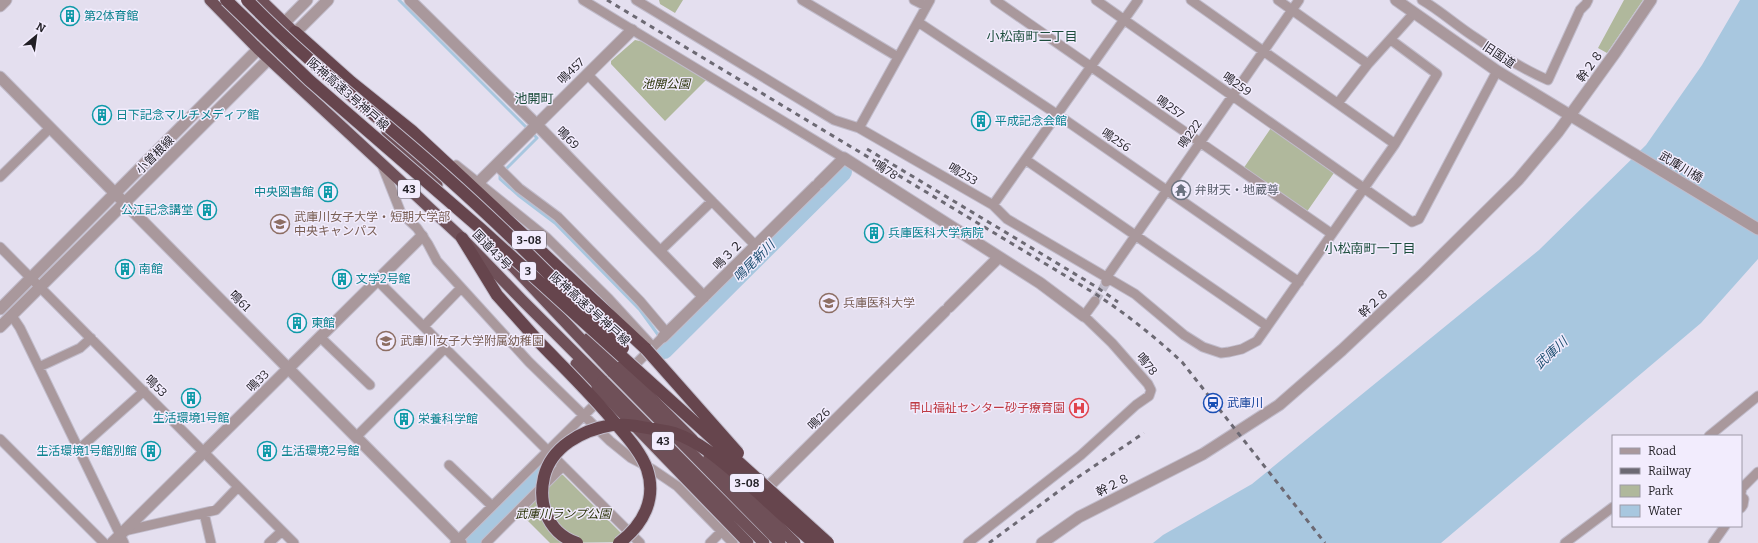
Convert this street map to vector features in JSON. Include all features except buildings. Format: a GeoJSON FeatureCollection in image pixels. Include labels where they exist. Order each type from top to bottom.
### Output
{"type":"FeatureCollection","features":[{"type":"Feature","properties":{"kind":"highway","name":"国道43号"},"geometry":{"type":"LineString","coordinates":[[210,0],[258,49],[462,238],[522,300],[558,345],[600,384]]}},
{"type":"Feature","properties":{"kind":"highway","name":"阪神高速3号神戸線"},"geometry":{"type":"LineString","coordinates":[[226,0],[309,80],[487,234],[828,543]]}},
{"type":"Feature","properties":{"kind":"highway","name":"阪神高速3号神戸線"},"geometry":{"type":"LineString","coordinates":[[247,0],[314,63],[444,175],[517,242],[688,412],[768,482],[832,543]]}},
{"type":"Feature","properties":{"kind":"highway","name":"国道43号"},"geometry":{"type":"LineString","coordinates":[[261,0],[295,32],[613,373],[780,543]]}},
{"type":"Feature","properties":{"kind":"highway","name":"3-08"},"geometry":{"type":"LineString","coordinates":[[295,32],[352,82],[412,131],[646,349],[768,482]]}},
{"type":"Feature","properties":{"kind":"highway"},"geometry":{"type":"LineString","coordinates":[[462,238],[498,295],[539,342],[587,391],[623,431],[647,469],[650,487],[649,502],[642,518],[632,533],[619,543]]}},
{"type":"Feature","properties":{"kind":"highway"},"geometry":{"type":"LineString","coordinates":[[507,260],[620,366],[795,543]]}},
{"type":"Feature","properties":{"kind":"highway"},"geometry":{"type":"LineString","coordinates":[[600,384],[748,543]]}},
{"type":"Feature","properties":{"kind":"highway","name":"43"},"geometry":{"type":"LineString","coordinates":[[600,384],[764,543]]}},
{"type":"Feature","properties":{"kind":"highway","name":"3-08"},"geometry":{"type":"LineString","coordinates":[[577,543],[568,540],[556,530],[548,518],[542,504],[542,485],[547,466],[570,440],[588,431],[612,425],[633,425],[673,433],[700,445],[762,496],[814,543]]}},
{"type":"Feature","properties":{"kind":"street"},"geometry":{"type":"LineString","coordinates":[[0,6],[6,0]]}},
{"type":"Feature","properties":{"kind":"street","name":"小曽根線"},"geometry":{"type":"LineString","coordinates":[[0,309],[284,21],[307,0]]}},
{"type":"Feature","properties":{"kind":"street","name":"小曽根線"},"geometry":{"type":"LineString","coordinates":[[0,327],[125,204],[268,58],[328,0]]}},
{"type":"Feature","properties":{"kind":"street","name":"鳴69"},"geometry":{"type":"LineString","coordinates":[[410,0],[531,129],[660,251],[704,297]]}},
{"type":"Feature","properties":{"kind":"street","name":"鳴78"},"geometry":{"type":"LineString","coordinates":[[583,0],[844,158],[1040,283],[1084,316],[1116,348],[1148,384],[1151,390],[1149,396],[1136,405],[1081,455],[968,543]]}},
{"type":"Feature","properties":{"kind":"street","name":"鳴253"},"geometry":{"type":"LineString","coordinates":[[636,0],[646,3],[834,120],[859,128],[993,205],[1007,219],[1106,281],[1135,294],[1194,342],[1213,351],[1229,352],[1242,349],[1257,341],[1395,144],[1437,74],[1391,40]]}},
{"type":"Feature","properties":{"kind":"street"},"geometry":{"type":"LineString","coordinates":[[802,0],[898,57]]}},
{"type":"Feature","properties":{"kind":"street"},"geometry":{"type":"LineString","coordinates":[[859,128],[928,3],[914,0]]}},
{"type":"Feature","properties":{"kind":"street","name":"鳴257"},"geometry":{"type":"LineString","coordinates":[[995,0],[1332,234]]}},
{"type":"Feature","properties":{"kind":"street","name":"鳴259"},"geometry":{"type":"LineString","coordinates":[[1096,0],[1412,222],[1418,219],[1497,71]]}},
{"type":"Feature","properties":{"kind":"street"},"geometry":{"type":"LineString","coordinates":[[993,205],[1138,0]]}},
{"type":"Feature","properties":{"kind":"street"},"geometry":{"type":"LineString","coordinates":[[1191,0],[1264,50],[1395,144]]}},
{"type":"Feature","properties":{"kind":"street"},"geometry":{"type":"LineString","coordinates":[[1278,0],[1368,64]]}},
{"type":"Feature","properties":{"kind":"street","name":"鳴222"},"geometry":{"type":"LineString","coordinates":[[1106,281],[1166,189],[1298,0]]}},
{"type":"Feature","properties":{"kind":"street","name":"旧国道"},"geometry":{"type":"LineString","coordinates":[[1396,0],[1497,71],[1590,128]]}},
{"type":"Feature","properties":{"kind":"street"},"geometry":{"type":"LineString","coordinates":[[1422,0],[1437,9],[1475,38],[1526,71],[1548,80],[1580,10],[1588,0]]}},
{"type":"Feature","properties":{"kind":"street","name":"幹２８"},"geometry":{"type":"LineString","coordinates":[[1042,543],[1079,517],[1203,454],[1280,405],[1342,350],[1429,269],[1518,180],[1558,132],[1651,0]]}},
{"type":"Feature","properties":{"kind":"street"},"geometry":{"type":"LineString","coordinates":[[1338,104],[1368,64],[1414,13]]}},
{"type":"Feature","properties":{"kind":"street","name":"鳴256"},"geometry":{"type":"LineString","coordinates":[[918,22],[1058,115],[1299,282]]}},
{"type":"Feature","properties":{"kind":"street","name":"鳴457"},"geometry":{"type":"LineString","coordinates":[[478,183],[500,169],[531,129],[632,30]]}},
{"type":"Feature","properties":{"kind":"street"},"geometry":{"type":"LineString","coordinates":[[295,32],[407,120],[454,163],[546,237],[609,299],[660,340]]}},
{"type":"Feature","properties":{"kind":"street"},"geometry":{"type":"LineString","coordinates":[[587,74],[756,246]]}},
{"type":"Feature","properties":{"kind":"street","name":"鳴61"},"geometry":{"type":"LineString","coordinates":[[0,77],[356,436],[458,542]]}},
{"type":"Feature","properties":{"kind":"street"},"geometry":{"type":"LineString","coordinates":[[0,177],[50,128]]}},
{"type":"Feature","properties":{"kind":"street","name":"武庫川橋"},"geometry":{"type":"LineString","coordinates":[[1590,128],[1758,229]]}},
{"type":"Feature","properties":{"kind":"street","name":"鳴３２"},"geometry":{"type":"LineString","coordinates":[[660,340],[844,158]]}},
{"type":"Feature","properties":{"kind":"street"},"geometry":{"type":"LineString","coordinates":[[1026,160],[1267,326]]}},
{"type":"Feature","properties":{"kind":"street"},"geometry":{"type":"LineString","coordinates":[[381,163],[401,212],[422,236],[437,261],[529,362],[598,429],[631,458],[652,469],[677,486],[722,530],[733,543]]}},
{"type":"Feature","properties":{"kind":"street"},"geometry":{"type":"LineString","coordinates":[[500,169],[519,188],[558,217],[640,301],[660,340]]}},
{"type":"Feature","properties":{"kind":"street"},"geometry":{"type":"LineString","coordinates":[[660,251],[712,201]]}},
{"type":"Feature","properties":{"kind":"street","name":"鳴33"},"geometry":{"type":"LineString","coordinates":[[112,543],[123,536],[422,236]]}},
{"type":"Feature","properties":{"kind":"street","name":"鳴53"},"geometry":{"type":"LineString","coordinates":[[0,247],[294,543]]}},
{"type":"Feature","properties":{"kind":"street","name":"鳴26"},"geometry":{"type":"LineString","coordinates":[[710,543],[768,482],[999,257]]}},
{"type":"Feature","properties":{"kind":"street"},"geometry":{"type":"LineString","coordinates":[[377,280],[640,543]]}},
{"type":"Feature","properties":{"kind":"street"},"geometry":{"type":"LineString","coordinates":[[424,326],[461,288]]}},
{"type":"Feature","properties":{"kind":"street"},"geometry":{"type":"LineString","coordinates":[[1084,316],[1095,301]]}},
{"type":"Feature","properties":{"kind":"street"},"geometry":{"type":"LineString","coordinates":[[12,316],[20,328],[123,536],[216,510],[238,487]]}},
{"type":"Feature","properties":{"kind":"street"},"geometry":{"type":"LineString","coordinates":[[320,337],[370,385]]}},
{"type":"Feature","properties":{"kind":"street"},"geometry":{"type":"LineString","coordinates":[[39,367],[80,348],[91,338]]}},
{"type":"Feature","properties":{"kind":"street"},"geometry":{"type":"LineString","coordinates":[[458,542],[492,506],[586,417],[660,340]]}},
{"type":"Feature","properties":{"kind":"street"},"geometry":{"type":"LineString","coordinates":[[356,436],[445,348]]}},
{"type":"Feature","properties":{"kind":"street"},"geometry":{"type":"LineString","coordinates":[[79,448],[144,391]]}},
{"type":"Feature","properties":{"kind":"street"},"geometry":{"type":"LineString","coordinates":[[1710,435],[1758,396]]}},
{"type":"Feature","properties":{"kind":"street"},"geometry":{"type":"LineString","coordinates":[[0,439],[104,543]]}},
{"type":"Feature","properties":{"kind":"street"},"geometry":{"type":"LineString","coordinates":[[450,465],[492,506]]}},
{"type":"Feature","properties":{"kind":"street"},"geometry":{"type":"LineString","coordinates":[[486,543],[563,466]]}},
{"type":"Feature","properties":{"kind":"street"},"geometry":{"type":"LineString","coordinates":[[1742,488],[1758,472]]}},
{"type":"Feature","properties":{"kind":"street"},"geometry":{"type":"LineString","coordinates":[[768,482],[810,543]]}},
{"type":"Feature","properties":{"kind":"street"},"geometry":{"type":"LineString","coordinates":[[1742,496],[1744,499],[1742,506]]}},
{"type":"Feature","properties":{"kind":"street"},"geometry":{"type":"LineString","coordinates":[[1565,543],[1612,508]]}},
{"type":"Feature","properties":{"kind":"street"},"geometry":{"type":"LineString","coordinates":[[204,513],[211,543]]}},
{"type":"Feature","properties":{"kind":"street"},"geometry":{"type":"LineString","coordinates":[[1713,543],[1724,527]]}},
{"type":"Feature","properties":{"kind":"street"},"geometry":{"type":"LineString","coordinates":[[269,543],[282,531]]}},
{"type":"Feature","properties":{"kind":"green space"},"geometry":{"type":"Polygon","coordinates":[[[659,0],[683,0],[675,13],[660,4],[659,0]]]}},
{"type":"Feature","properties":{"kind":"green space"},"geometry":{"type":"Polygon","coordinates":[[[1624,0],[1643,0],[1607,53],[1598,48],[1624,0]]]}},
{"type":"Feature","properties":{"kind":"green space","name":"池開公園"},"geometry":{"type":"Polygon","coordinates":[[[635,40],[649,43],[707,79],[665,121],[611,64],[611,61],[635,40]]]}},
{"type":"Feature","properties":{"kind":"green space"},"geometry":{"type":"Polygon","coordinates":[[[1273,125],[1336,170],[1306,213],[1243,169],[1273,125]]]}},
{"type":"Feature","properties":{"kind":"green space","name":"武庫川ランプ公園"},"geometry":{"type":"Polygon","coordinates":[[[560,475],[563,475],[630,542],[550,543],[520,513],[560,475]]]}},
{"type":"Feature","properties":{"kind":"water"},"geometry":{"type":"Polygon","coordinates":[[[1740,0],[1758,0],[1758,259],[1701,323],[1441,543],[1153,543],[1163,535],[1252,484],[1539,250],[1646,145],[1702,65],[1740,0]]]}},
{"type":"Feature","properties":{"kind":"waterway"},"geometry":{"type":"LineString","coordinates":[[399,0],[537,138],[500,175],[500,179],[518,195],[555,223],[640,310],[667,347]]}},
{"type":"Feature","properties":{"kind":"waterway","name":"鳴尾新川"},"geometry":{"type":"LineString","coordinates":[[664,350],[843,172]]}},
{"type":"Feature","properties":{"kind":"waterway","name":"鳴尾新川"},"geometry":{"type":"LineString","coordinates":[[473,543],[542,474]]}},
{"type":"Feature","properties":{"kind":"tunnel"},"geometry":{"type":"LineString","coordinates":[[1095,301],[1106,283]]}},
{"type":"Feature","properties":{"kind":"railway"},"geometry":{"type":"LineString","coordinates":[[607,0],[1094,293],[1128,317],[1182,362],[1325,543]]}},
{"type":"Feature","properties":{"kind":"railway"},"geometry":{"type":"LineString","coordinates":[[867,149],[1095,286],[1118,302]]}},
{"type":"Feature","properties":{"kind":"railway"},"geometry":{"type":"LineString","coordinates":[[989,543],[1075,479],[1144,433]]}},
{"type":"Feature","properties":{"kind":"place","name":"第2体育館"},"geometry":{"type":"Point","coordinates":[70,16]}},
{"type":"Feature","properties":{"kind":"place","name":"日下記念マルチメディア館"},"geometry":{"type":"Point","coordinates":[102,115]}},
{"type":"Feature","properties":{"kind":"place","name":"平成記念会館"},"geometry":{"type":"Point","coordinates":[981,121]}},
{"type":"Feature","properties":{"kind":"place","name":"弁財天・地蔵尊"},"geometry":{"type":"Point","coordinates":[1181,190]}},
{"type":"Feature","properties":{"kind":"place","name":"中央図書館"},"geometry":{"type":"Point","coordinates":[328,192]}},
{"type":"Feature","properties":{"kind":"place","name":"公江記念講堂"},"geometry":{"type":"Point","coordinates":[207,210]}},
{"type":"Feature","properties":{"kind":"place","name":"武庫川女子大学・短期大学部 中央キャンパス"},"geometry":{"type":"Point","coordinates":[280,224]}},
{"type":"Feature","properties":{"kind":"place","name":"兵庫医科大学病院"},"geometry":{"type":"Point","coordinates":[874,233]}},
{"type":"Feature","properties":{"kind":"place","name":"南館"},"geometry":{"type":"Point","coordinates":[125,269]}},
{"type":"Feature","properties":{"kind":"place","name":"文学2号館"},"geometry":{"type":"Point","coordinates":[342,279]}},
{"type":"Feature","properties":{"kind":"place","name":"兵庫医科大学"},"geometry":{"type":"Point","coordinates":[829,303]}},
{"type":"Feature","properties":{"kind":"place","name":"東館"},"geometry":{"type":"Point","coordinates":[297,323]}},
{"type":"Feature","properties":{"kind":"place","name":"武庫川女子大学附属幼稚園"},"geometry":{"type":"Point","coordinates":[386,341]}},
{"type":"Feature","properties":{"kind":"place","name":"生活環境1号館"},"geometry":{"type":"Point","coordinates":[191,398]}},
{"type":"Feature","properties":{"kind":"place","name":"武庫川"},"geometry":{"type":"Point","coordinates":[1213,403]}},
{"type":"Feature","properties":{"kind":"place","name":"甲山福祉センター砂子療育園"},"geometry":{"type":"Point","coordinates":[1079,408]}},
{"type":"Feature","properties":{"kind":"place","name":"栄養科学館"},"geometry":{"type":"Point","coordinates":[404,419]}},
{"type":"Feature","properties":{"kind":"place","name":"生活環境1号館別館"},"geometry":{"type":"Point","coordinates":[151,451]}},
{"type":"Feature","properties":{"kind":"place","name":"生活環境2号館"},"geometry":{"type":"Point","coordinates":[267,451]}},
{"type":"Feature","properties":{"kind":"district","name":"小松南町二丁目"},"geometry":{"type":"Point","coordinates":[1032,36]}},
{"type":"Feature","properties":{"kind":"district","name":"池開町"},"geometry":{"type":"Point","coordinates":[534,98]}},
{"type":"Feature","properties":{"kind":"district","name":"小松南町一丁目"},"geometry":{"type":"Point","coordinates":[1370,248]}}]}
